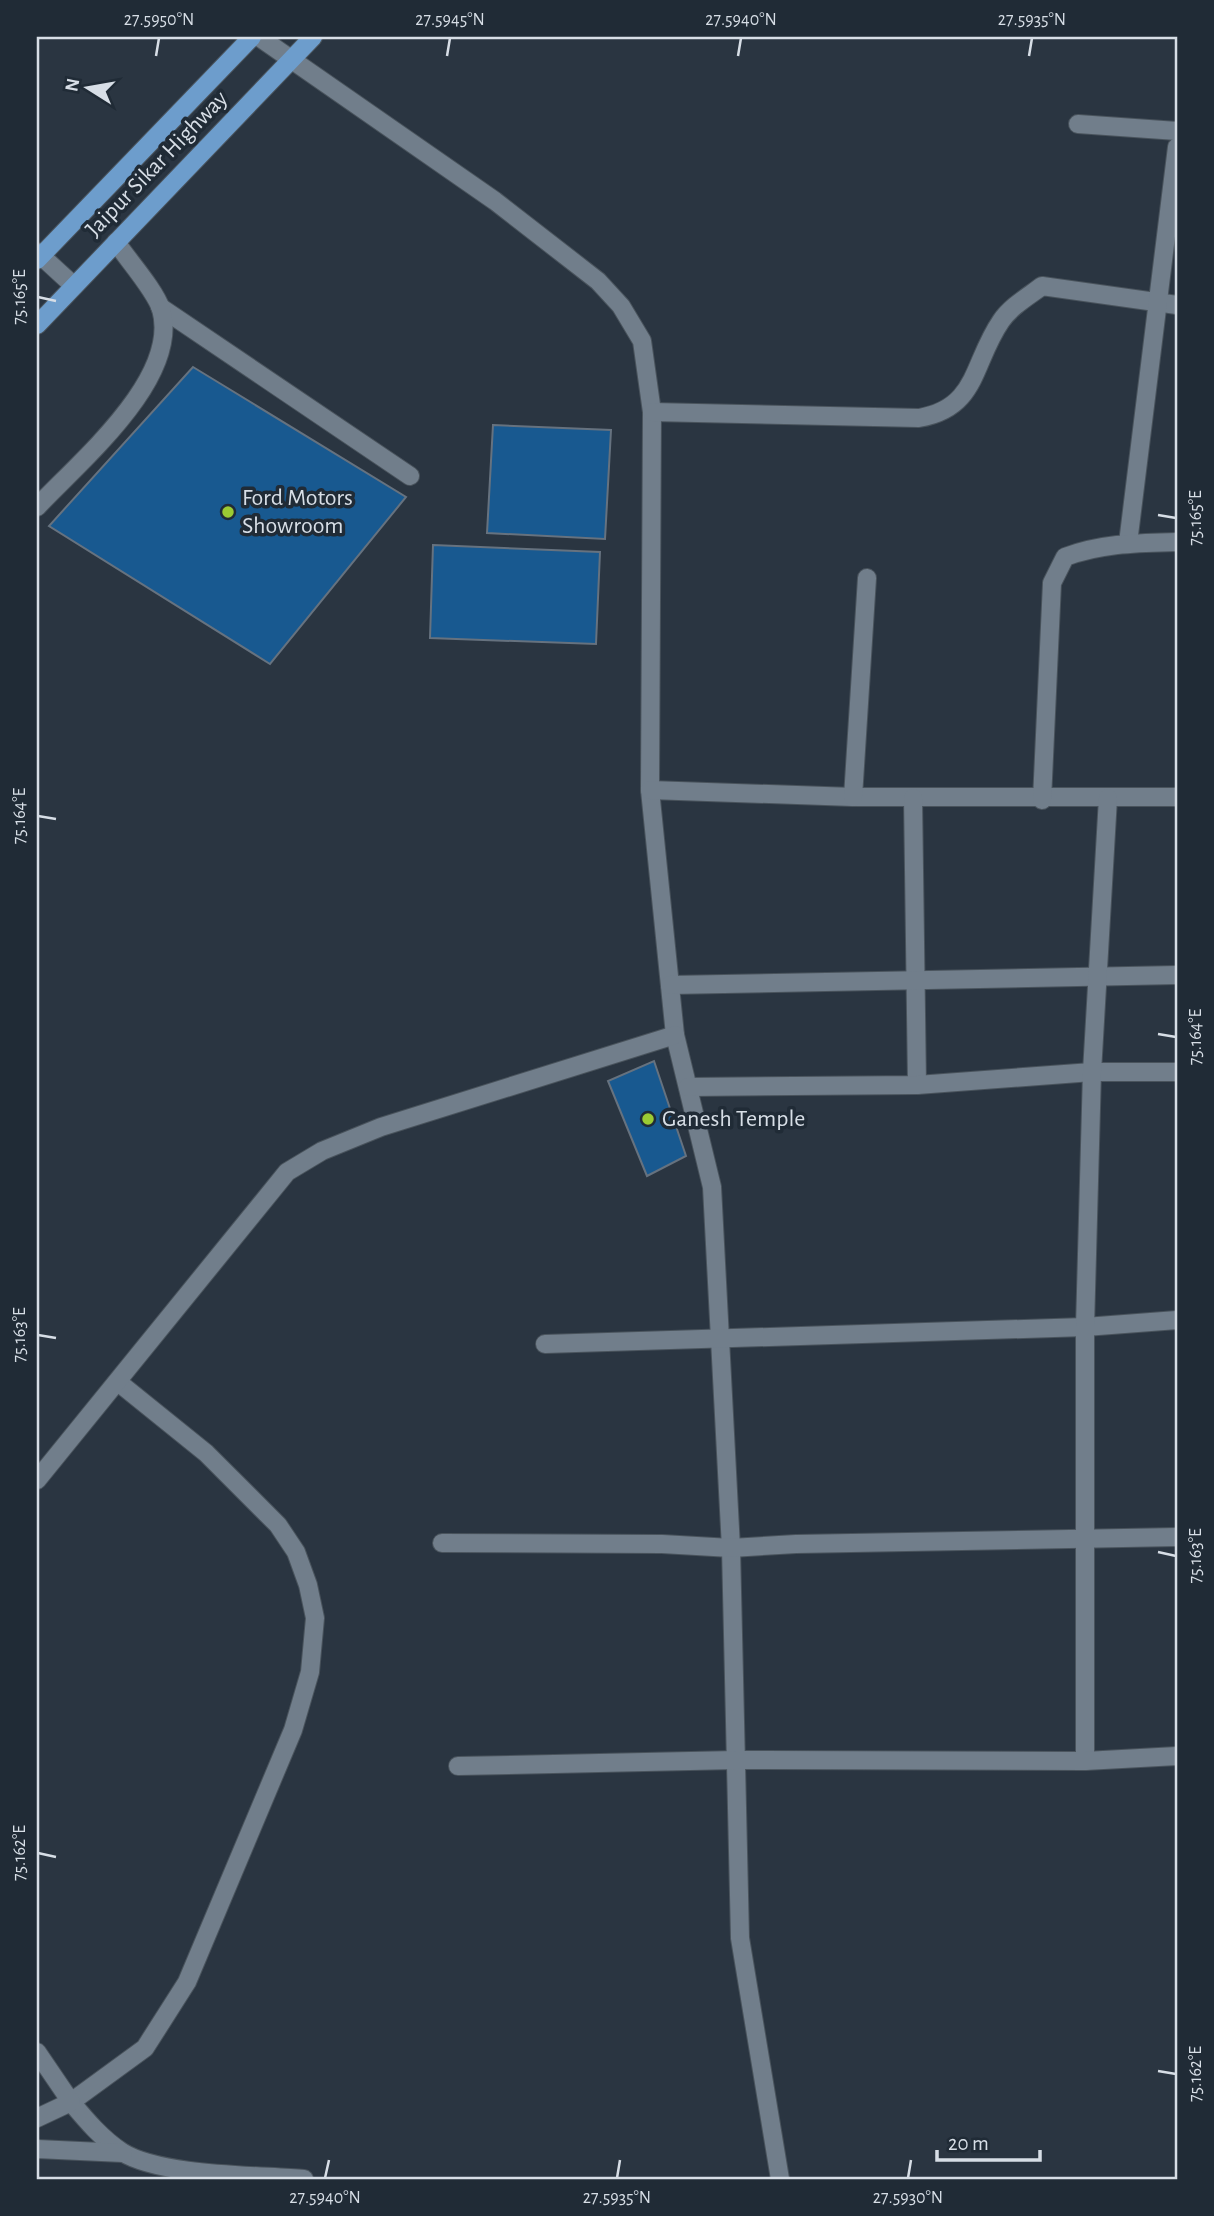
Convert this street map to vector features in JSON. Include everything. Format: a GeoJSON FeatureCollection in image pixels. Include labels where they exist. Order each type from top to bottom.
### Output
{"type":"FeatureCollection","features":[{"type":"Feature","properties":{"kind":"main road","name":"Jaipur Sikar Highway"},"geometry":{"type":"LineString","coordinates":[[38,256],[252,37]]}},
{"type":"Feature","properties":{"kind":"main road","name":"Jaipur Sikar Highway"},"geometry":{"type":"LineString","coordinates":[[37,325],[313,37]]}},
{"type":"Feature","properties":{"kind":"street"},"geometry":{"type":"LineString","coordinates":[[260,37],[495,201],[598,281],[621,306],[642,341],[652,412],[650,790],[675,1035],[712,1187],[731,1548],[740,1938],[780,2179]]}},
{"type":"Feature","properties":{"kind":"street"},"geometry":{"type":"LineString","coordinates":[[1078,124],[1177,131]]}},
{"type":"Feature","properties":{"kind":"street"},"geometry":{"type":"LineString","coordinates":[[1128,543],[1177,146]]}},
{"type":"Feature","properties":{"kind":"street"},"geometry":{"type":"LineString","coordinates":[[116,242],[160,307],[410,477]]}},
{"type":"Feature","properties":{"kind":"street"},"geometry":{"type":"LineString","coordinates":[[38,256],[74,286]]}},
{"type":"Feature","properties":{"kind":"street"},"geometry":{"type":"LineString","coordinates":[[652,412],[919,418],[943,414],[961,399],[1002,319],[1042,286],[1177,305]]}},
{"type":"Feature","properties":{"kind":"street"},"geometry":{"type":"LineString","coordinates":[[37,507],[139,397],[156,363],[165,334],[160,307]]}},
{"type":"Feature","properties":{"kind":"street"},"geometry":{"type":"LineString","coordinates":[[1042,800],[1052,583],[1065,557],[1087,548],[1128,543],[1177,542]]}},
{"type":"Feature","properties":{"kind":"street"},"geometry":{"type":"LineString","coordinates":[[853,797],[867,578]]}},
{"type":"Feature","properties":{"kind":"street"},"geometry":{"type":"LineString","coordinates":[[650,790],[1042,800],[1177,797]]}},
{"type":"Feature","properties":{"kind":"street"},"geometry":{"type":"LineString","coordinates":[[913,798],[918,981],[917,1085]]}},
{"type":"Feature","properties":{"kind":"street"},"geometry":{"type":"LineString","coordinates":[[1085,1761],[1085,1327],[1092,1072],[1108,798]]}},
{"type":"Feature","properties":{"kind":"street"},"geometry":{"type":"LineString","coordinates":[[670,985],[1177,975]]}},
{"type":"Feature","properties":{"kind":"street"},"geometry":{"type":"LineString","coordinates":[[37,1480],[287,1172],[322,1151],[381,1127],[675,1035]]}},
{"type":"Feature","properties":{"kind":"street"},"geometry":{"type":"LineString","coordinates":[[688,1087],[917,1085],[1092,1072],[1177,1072]]}},
{"type":"Feature","properties":{"kind":"street"},"geometry":{"type":"LineString","coordinates":[[545,1344],[719,1336],[1085,1327],[1177,1320]]}},
{"type":"Feature","properties":{"kind":"street"},"geometry":{"type":"LineString","coordinates":[[37,2118],[71,2102],[145,2048],[187,1982],[293,1730],[310,1672],[315,1618],[309,1585],[296,1552],[278,1525],[206,1453],[118,1382]]}},
{"type":"Feature","properties":{"kind":"street"},"geometry":{"type":"LineString","coordinates":[[442,1543],[662,1544],[731,1548],[796,1544],[1177,1537]]}},
{"type":"Feature","properties":{"kind":"street"},"geometry":{"type":"LineString","coordinates":[[458,1766],[736,1760],[1085,1761],[1177,1756]]}},
{"type":"Feature","properties":{"kind":"street"},"geometry":{"type":"LineString","coordinates":[[37,2052],[71,2102],[94,2129],[123,2153]]}},
{"type":"Feature","properties":{"kind":"street"},"geometry":{"type":"LineString","coordinates":[[37,2149],[123,2153],[170,2168],[304,2179]]}},
{"type":"Feature","properties":{"kind":"building","name":"Ford Motors Showroom"},"geometry":{"type":"Polygon","coordinates":[[[193,367],[406,497],[270,664],[49,526],[193,367]]]}},
{"type":"Feature","properties":{"kind":"building"},"geometry":{"type":"Polygon","coordinates":[[[493,425],[611,430],[605,539],[487,533],[493,425]]]}},
{"type":"Feature","properties":{"kind":"building"},"geometry":{"type":"Polygon","coordinates":[[[433,545],[600,552],[596,644],[430,638],[433,545]]]}},
{"type":"Feature","properties":{"kind":"building","name":"Ganesh Temple"},"geometry":{"type":"Polygon","coordinates":[[[654,1061],[686,1156],[647,1176],[608,1081],[654,1061]]]}},
{"type":"Feature","properties":{"kind":"place","name":"Ford Motors Showroom"},"geometry":{"type":"Point","coordinates":[228,512]}},
{"type":"Feature","properties":{"kind":"place","name":"Ganesh Temple"},"geometry":{"type":"Point","coordinates":[648,1119]}}]}
